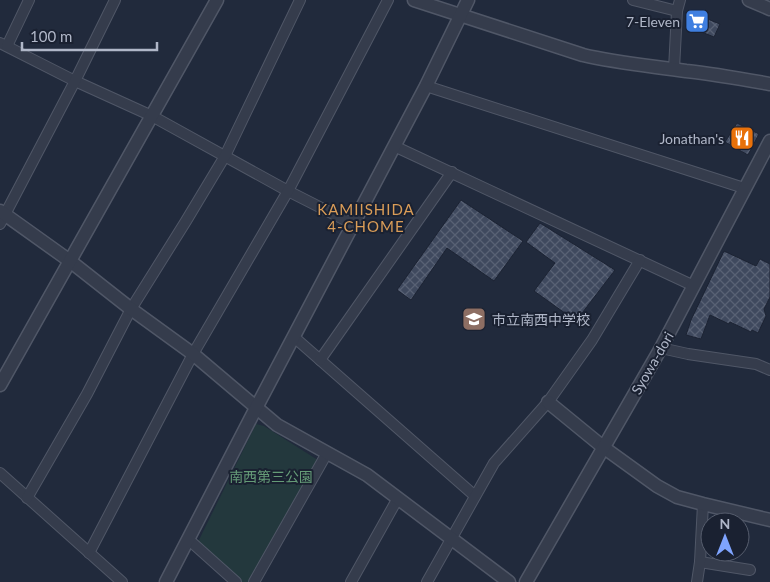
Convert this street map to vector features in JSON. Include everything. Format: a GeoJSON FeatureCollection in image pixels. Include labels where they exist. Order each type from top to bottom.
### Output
{"type":"FeatureCollection","features":[{"type":"Feature","properties":{"kind":"street"},"geometry":{"type":"LineString","coordinates":[[29,0],[3,45],[75,81],[152,116],[288,191],[353,224]]}},
{"type":"Feature","properties":{"kind":"street"},"geometry":{"type":"LineString","coordinates":[[115,0],[75,81],[2,216],[70,261],[131,309],[194,354],[277,425],[367,475],[510,582]]}},
{"type":"Feature","properties":{"kind":"street"},"geometry":{"type":"LineString","coordinates":[[0,385],[217,0]]}},
{"type":"Feature","properties":{"kind":"street"},"geometry":{"type":"LineString","coordinates":[[27,498],[87,394],[131,309],[225,156],[300,0]]}},
{"type":"Feature","properties":{"kind":"street"},"geometry":{"type":"LineString","coordinates":[[89,553],[194,354],[288,191],[388,0]]}},
{"type":"Feature","properties":{"kind":"street"},"geometry":{"type":"LineString","coordinates":[[414,0],[583,55],[631,64],[770,84]]}},
{"type":"Feature","properties":{"kind":"street"},"geometry":{"type":"LineString","coordinates":[[166,582],[426,86],[468,0]]}},
{"type":"Feature","properties":{"kind":"street"},"geometry":{"type":"LineString","coordinates":[[633,0],[677,11]]}},
{"type":"Feature","properties":{"kind":"street"},"geometry":{"type":"LineString","coordinates":[[674,69],[677,11],[680,0]]}},
{"type":"Feature","properties":{"kind":"street"},"geometry":{"type":"LineString","coordinates":[[749,0],[770,9]]}},
{"type":"Feature","properties":{"kind":"street"},"geometry":{"type":"LineString","coordinates":[[426,86],[744,188]]}},
{"type":"Feature","properties":{"kind":"street","name":"Syowa-dori"},"geometry":{"type":"LineString","coordinates":[[526,582],[661,348],[770,141]]}},
{"type":"Feature","properties":{"kind":"street"},"geometry":{"type":"LineString","coordinates":[[394,146],[694,286]]}},
{"type":"Feature","properties":{"kind":"street"},"geometry":{"type":"LineString","coordinates":[[320,360],[452,172]]}},
{"type":"Feature","properties":{"kind":"street"},"geometry":{"type":"LineString","coordinates":[[427,582],[494,462],[548,402],[592,340],[640,260]]}},
{"type":"Feature","properties":{"kind":"street"},"geometry":{"type":"LineString","coordinates":[[294,336],[475,496]]}},
{"type":"Feature","properties":{"kind":"street"},"geometry":{"type":"LineString","coordinates":[[661,348],[756,364],[770,370]]}},
{"type":"Feature","properties":{"kind":"street"},"geometry":{"type":"LineString","coordinates":[[548,402],[603,448],[657,486],[677,497],[770,520]]}},
{"type":"Feature","properties":{"kind":"street"},"geometry":{"type":"LineString","coordinates":[[254,582],[327,453]]}},
{"type":"Feature","properties":{"kind":"street"},"geometry":{"type":"LineString","coordinates":[[0,473],[122,582]]}},
{"type":"Feature","properties":{"kind":"street"},"geometry":{"type":"LineString","coordinates":[[350,582],[398,498]]}},
{"type":"Feature","properties":{"kind":"street"},"geometry":{"type":"LineString","coordinates":[[703,504],[703,512]]}},
{"type":"Feature","properties":{"kind":"street"},"geometry":{"type":"LineString","coordinates":[[188,539],[236,582]]}},
{"type":"Feature","properties":{"kind":"street"},"geometry":{"type":"LineString","coordinates":[[697,582],[700,562],[750,570]]}},
{"type":"Feature","properties":{"kind":"green space","name":"南西第三公園"},"geometry":{"type":"Polygon","coordinates":[[[256,424],[264,426],[321,462],[251,582],[239,582],[197,544],[256,424]]]}},
{"type":"Feature","properties":{"kind":"building"},"geometry":{"type":"Polygon","coordinates":[[[695,14],[720,24],[714,37],[689,27],[695,14]]]}},
{"type":"Feature","properties":{"kind":"building"},"geometry":{"type":"Polygon","coordinates":[[[737,123],[759,134],[748,155],[725,142],[737,123]]]}},
{"type":"Feature","properties":{"kind":"building"},"geometry":{"type":"Polygon","coordinates":[[[461,200],[523,241],[494,281],[447,248],[411,300],[397,290],[461,200]]]}},
{"type":"Feature","properties":{"kind":"building"},"geometry":{"type":"Polygon","coordinates":[[[540,223],[615,270],[576,321],[534,291],[555,263],[526,242],[540,223]]]}},
{"type":"Feature","properties":{"kind":"building"},"geometry":{"type":"Polygon","coordinates":[[[724,251],[756,266],[760,259],[770,264],[770,297],[764,309],[766,316],[758,333],[752,330],[751,332],[730,322],[729,324],[710,315],[701,339],[686,335],[691,320],[724,251]]]}},
{"type":"Feature","properties":{"kind":"place","name":"7-Eleven"},"geometry":{"type":"Point","coordinates":[697,21]}},
{"type":"Feature","properties":{"kind":"place","name":"Jonathan's"},"geometry":{"type":"Point","coordinates":[742,138]}},
{"type":"Feature","properties":{"kind":"place","name":"市立南西中学校"},"geometry":{"type":"Point","coordinates":[474,319]}},
{"type":"Feature","properties":{"kind":"district","name":"KAMIISHIDA 4-CHOME"},"geometry":{"type":"Point","coordinates":[366,218]}}]}
